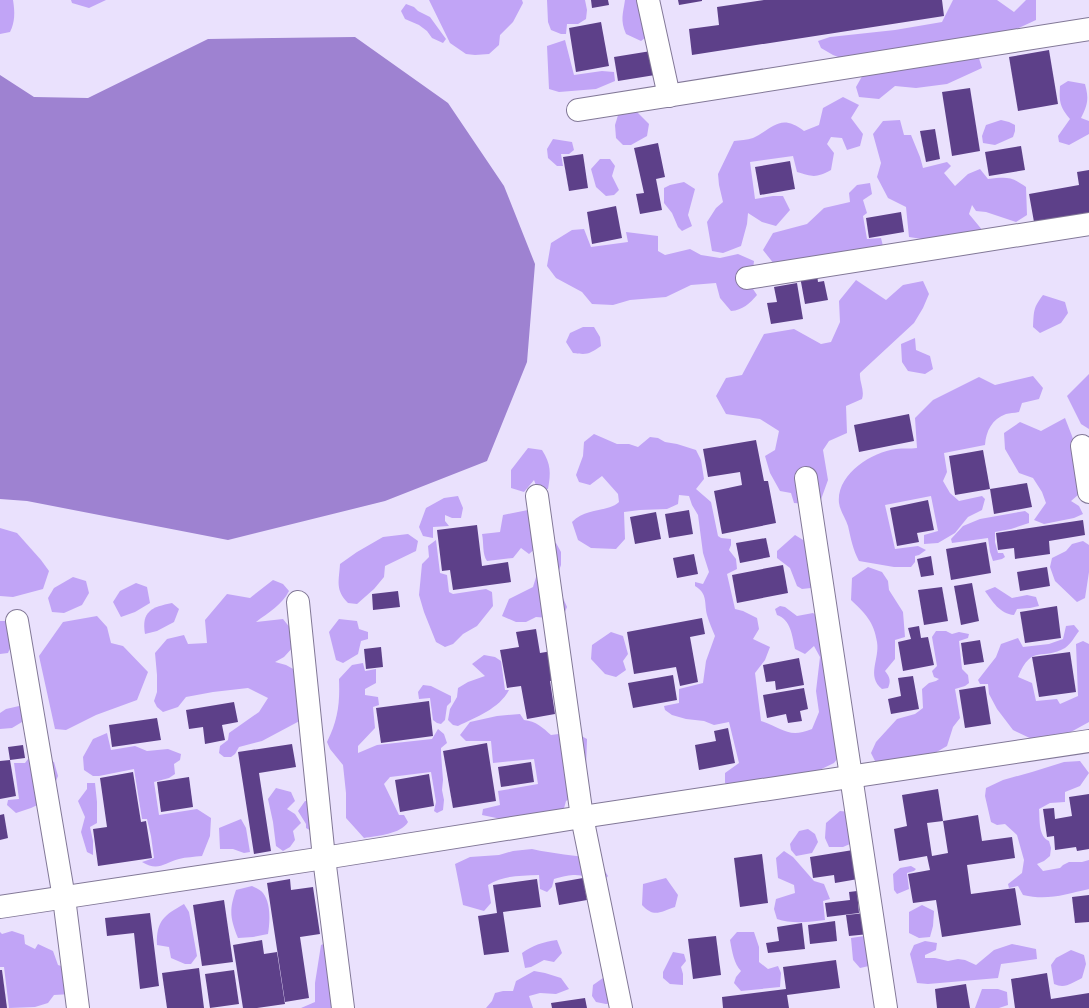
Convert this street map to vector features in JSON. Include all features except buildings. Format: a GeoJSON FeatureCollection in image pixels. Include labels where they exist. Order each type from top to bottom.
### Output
{"type":"FeatureCollection","features":[{"type":"Feature","properties":{"kind":"street"},"geometry":{"type":"LineString","coordinates":[[648,0],[669,96]]}},
{"type":"Feature","properties":{"kind":"street"},"geometry":{"type":"LineString","coordinates":[[578,110],[1089,29]]}},
{"type":"Feature","properties":{"kind":"street"},"geometry":{"type":"LineString","coordinates":[[747,278],[1089,224]]}},
{"type":"Feature","properties":{"kind":"street"},"geometry":{"type":"LineString","coordinates":[[1082,446],[1089,492]]}},
{"type":"Feature","properties":{"kind":"street"},"geometry":{"type":"LineString","coordinates":[[806,478],[886,1008]]}},
{"type":"Feature","properties":{"kind":"street"},"geometry":{"type":"LineString","coordinates":[[537,496],[582,817],[621,1008]]}},
{"type":"Feature","properties":{"kind":"street"},"geometry":{"type":"LineString","coordinates":[[298,602],[324,858],[343,1008]]}},
{"type":"Feature","properties":{"kind":"street"},"geometry":{"type":"LineString","coordinates":[[17,621],[64,898],[78,1008]]}},
{"type":"Feature","properties":{"kind":"street"},"geometry":{"type":"LineString","coordinates":[[0,907],[582,817],[1089,741]]}},
{"type":"Feature","properties":{"kind":"shaded area"},"geometry":{"type":"Polygon","coordinates":[[[0,0],[13,0],[14,21],[10,32],[0,34],[0,0]]]}},
{"type":"Feature","properties":{"kind":"shaded area"},"geometry":{"type":"Polygon","coordinates":[[[71,0],[106,0],[89,8],[72,3],[71,0]]]}},
{"type":"Feature","properties":{"kind":"shaded area"},"geometry":{"type":"Polygon","coordinates":[[[429,0],[522,0],[523,3],[513,22],[500,35],[499,45],[489,54],[475,55],[466,54],[450,43],[429,0]]]}},
{"type":"Feature","properties":{"kind":"shaded area"},"geometry":{"type":"Polygon","coordinates":[[[547,0],[585,0],[587,10],[586,19],[578,24],[567,24],[566,34],[561,34],[551,30],[548,22],[547,0]]]}},
{"type":"Feature","properties":{"kind":"shaded area"},"geometry":{"type":"Polygon","coordinates":[[[625,0],[645,0],[654,31],[641,41],[626,34],[624,29],[623,13],[625,0]]]}},
{"type":"Feature","properties":{"kind":"shaded area"},"geometry":{"type":"Polygon","coordinates":[[[953,0],[997,0],[1014,12],[1026,0],[1036,0],[1036,20],[1006,34],[978,55],[982,68],[947,84],[916,88],[895,86],[879,99],[859,97],[856,87],[865,71],[900,50],[868,53],[846,60],[821,48],[818,41],[830,37],[895,30],[942,22],[953,0]]]}},
{"type":"Feature","properties":{"kind":"shaded area"},"geometry":{"type":"Polygon","coordinates":[[[406,4],[430,17],[446,39],[443,43],[432,38],[427,31],[419,25],[405,19],[401,11],[406,4]]]}},
{"type":"Feature","properties":{"kind":"shaded area"},"geometry":{"type":"Polygon","coordinates":[[[355,37],[448,103],[504,186],[535,264],[527,362],[487,461],[385,501],[228,540],[27,501],[0,499],[0,75],[34,97],[88,98],[208,39],[355,37]]]}},
{"type":"Feature","properties":{"kind":"shaded area"},"geometry":{"type":"Polygon","coordinates":[[[565,40],[574,75],[602,71],[614,72],[615,81],[596,89],[559,92],[549,89],[547,46],[565,40]]]}},
{"type":"Feature","properties":{"kind":"shaded area"},"geometry":{"type":"Polygon","coordinates":[[[1068,81],[1085,84],[1087,101],[1081,118],[1089,121],[1089,134],[1069,145],[1059,142],[1058,136],[1070,119],[1062,108],[1060,96],[1060,86],[1068,81]]]}},
{"type":"Feature","properties":{"kind":"shaded area"},"geometry":{"type":"Polygon","coordinates":[[[843,97],[859,105],[851,118],[863,134],[860,146],[847,150],[842,138],[831,137],[827,144],[834,153],[831,170],[814,176],[797,172],[793,156],[750,162],[755,199],[783,196],[790,210],[776,226],[762,222],[748,213],[747,224],[741,246],[723,253],[712,251],[707,222],[716,208],[723,202],[718,174],[734,141],[753,138],[777,124],[789,123],[804,131],[819,125],[823,108],[843,97]]]}},
{"type":"Feature","properties":{"kind":"shaded area"},"geometry":{"type":"Polygon","coordinates":[[[633,108],[649,124],[647,136],[631,145],[623,145],[616,138],[615,125],[619,112],[633,108]]]}},
{"type":"Feature","properties":{"kind":"shaded area"},"geometry":{"type":"Polygon","coordinates":[[[900,120],[904,135],[911,135],[923,168],[947,162],[951,166],[944,173],[955,186],[968,174],[980,169],[988,179],[1012,179],[1026,187],[1027,215],[1016,222],[986,212],[976,211],[972,205],[969,214],[983,231],[970,252],[941,259],[922,239],[909,237],[906,207],[888,198],[877,177],[881,163],[873,134],[883,121],[900,120]]]}},
{"type":"Feature","properties":{"kind":"shaded area"},"geometry":{"type":"Polygon","coordinates":[[[1001,120],[1015,125],[1013,137],[995,145],[983,143],[982,136],[986,125],[1001,120]]]}},
{"type":"Feature","properties":{"kind":"shaded area"},"geometry":{"type":"Polygon","coordinates":[[[553,139],[572,142],[574,150],[569,154],[561,154],[563,166],[557,166],[548,158],[547,149],[553,139]]]}},
{"type":"Feature","properties":{"kind":"shaded area"},"geometry":{"type":"Polygon","coordinates":[[[600,159],[610,159],[615,166],[612,176],[619,190],[614,195],[606,196],[596,187],[591,169],[600,159]]]}},
{"type":"Feature","properties":{"kind":"shaded area"},"geometry":{"type":"Polygon","coordinates":[[[684,182],[695,189],[688,215],[692,226],[682,231],[678,227],[672,213],[664,203],[664,188],[684,182]]]}},
{"type":"Feature","properties":{"kind":"shaded area"},"geometry":{"type":"Polygon","coordinates":[[[870,183],[872,194],[863,200],[867,213],[863,216],[867,239],[881,238],[883,246],[782,274],[763,250],[773,233],[807,224],[824,208],[850,202],[849,193],[857,185],[870,183]]]}},
{"type":"Feature","properties":{"kind":"shaded area"},"geometry":{"type":"Polygon","coordinates":[[[584,229],[591,247],[628,242],[626,232],[658,236],[658,251],[665,255],[690,249],[701,255],[720,258],[738,254],[754,261],[751,286],[757,295],[746,306],[731,311],[720,298],[716,283],[691,285],[666,297],[630,300],[613,305],[592,304],[582,292],[556,278],[547,266],[551,243],[572,230],[584,229]]]}},
{"type":"Feature","properties":{"kind":"shaded area"},"geometry":{"type":"Polygon","coordinates":[[[856,280],[886,300],[903,285],[923,281],[929,294],[914,323],[860,373],[863,396],[862,399],[846,406],[847,433],[829,441],[823,450],[828,480],[819,505],[794,503],[791,493],[780,491],[770,473],[765,456],[775,450],[779,431],[760,419],[726,414],[716,396],[726,378],[742,375],[764,334],[794,329],[821,344],[831,342],[840,322],[839,301],[856,280]]]}},
{"type":"Feature","properties":{"kind":"shaded area"},"geometry":{"type":"Polygon","coordinates":[[[1043,295],[1065,302],[1068,313],[1061,323],[1040,333],[1033,327],[1037,303],[1043,295]]]}},
{"type":"Feature","properties":{"kind":"shaded area"},"geometry":{"type":"Polygon","coordinates":[[[583,327],[594,327],[600,337],[601,346],[588,353],[573,353],[566,342],[570,333],[583,327]]]}},
{"type":"Feature","properties":{"kind":"shaded area"},"geometry":{"type":"Polygon","coordinates":[[[915,338],[916,350],[930,356],[933,369],[925,374],[908,371],[902,362],[901,344],[915,338]]]}},
{"type":"Feature","properties":{"kind":"shaded area"},"geometry":{"type":"Polygon","coordinates":[[[1089,374],[1089,429],[1081,424],[1067,396],[1089,374]]]}},
{"type":"Feature","properties":{"kind":"shaded area"},"geometry":{"type":"Polygon","coordinates":[[[1033,376],[1043,388],[1039,399],[1022,403],[1019,412],[1006,414],[993,422],[988,430],[985,445],[944,453],[947,472],[943,481],[950,493],[959,501],[982,496],[985,499],[982,510],[968,517],[955,533],[938,543],[924,544],[924,535],[938,531],[931,496],[885,505],[895,549],[918,546],[926,550],[915,556],[915,562],[911,567],[894,567],[859,561],[839,503],[843,483],[849,474],[866,460],[886,451],[917,448],[915,418],[933,400],[979,377],[995,385],[1033,376]]]}},
{"type":"Feature","properties":{"kind":"shaded area"},"geometry":{"type":"Polygon","coordinates":[[[1065,418],[1085,480],[1078,495],[1071,501],[1079,506],[1083,514],[1074,518],[1044,524],[1034,520],[1046,503],[1042,492],[1033,478],[1019,473],[1005,449],[1004,433],[1020,422],[1041,431],[1065,418]]]}},
{"type":"Feature","properties":{"kind":"shaded area"},"geometry":{"type":"Polygon","coordinates":[[[594,434],[617,444],[629,444],[638,447],[650,437],[658,438],[665,442],[696,450],[701,460],[704,479],[696,489],[711,502],[718,536],[721,538],[731,539],[729,550],[736,559],[737,569],[727,574],[735,609],[757,618],[759,629],[753,639],[770,647],[765,660],[755,673],[761,721],[791,733],[804,732],[812,729],[819,712],[816,691],[820,657],[814,646],[805,654],[795,649],[792,633],[788,624],[782,617],[777,615],[775,609],[780,606],[785,607],[797,616],[813,613],[825,622],[845,749],[834,763],[811,774],[736,790],[725,783],[725,773],[739,763],[729,722],[714,725],[704,721],[686,719],[672,715],[665,710],[664,706],[679,703],[679,689],[703,683],[706,661],[715,636],[707,615],[704,595],[695,586],[695,582],[703,584],[709,572],[703,553],[698,515],[689,496],[679,495],[678,504],[667,509],[624,512],[625,539],[616,549],[591,548],[578,540],[572,522],[584,514],[609,508],[619,502],[618,494],[602,476],[590,485],[579,482],[576,475],[583,456],[584,442],[594,434]]]}},
{"type":"Feature","properties":{"kind":"shaded area"},"geometry":{"type":"Polygon","coordinates":[[[528,448],[542,450],[545,455],[550,469],[548,489],[537,488],[534,480],[524,492],[511,488],[511,470],[528,448]]]}},
{"type":"Feature","properties":{"kind":"shaded area"},"geometry":{"type":"Polygon","coordinates":[[[458,496],[463,508],[461,518],[452,518],[445,515],[445,521],[449,526],[433,527],[433,538],[423,536],[419,527],[426,508],[444,498],[458,496]]]}},
{"type":"Feature","properties":{"kind":"shaded area"},"geometry":{"type":"Polygon","coordinates":[[[528,510],[536,548],[529,554],[521,548],[513,558],[487,561],[485,558],[482,534],[500,532],[503,515],[528,510]]]}},
{"type":"Feature","properties":{"kind":"shaded area"},"geometry":{"type":"Polygon","coordinates":[[[1025,511],[1029,514],[1029,523],[995,532],[995,542],[998,553],[1003,553],[1005,557],[1002,559],[993,561],[988,538],[952,543],[951,539],[963,526],[980,519],[1025,511]]]}},
{"type":"Feature","properties":{"kind":"shaded area"},"geometry":{"type":"Polygon","coordinates":[[[0,528],[17,533],[49,571],[43,589],[13,597],[0,596],[0,528]]]}},
{"type":"Feature","properties":{"kind":"shaded area"},"geometry":{"type":"Polygon","coordinates":[[[408,534],[418,541],[416,551],[385,566],[384,577],[374,589],[357,604],[348,603],[339,589],[340,564],[383,537],[408,534]]]}},
{"type":"Feature","properties":{"kind":"shaded area"},"geometry":{"type":"Polygon","coordinates":[[[795,535],[808,543],[816,576],[811,588],[802,589],[797,586],[790,568],[777,558],[777,551],[795,535]]]}},
{"type":"Feature","properties":{"kind":"shaded area"},"geometry":{"type":"Polygon","coordinates":[[[436,540],[440,573],[447,575],[449,592],[453,594],[486,589],[492,592],[493,606],[477,626],[463,634],[453,644],[445,647],[436,642],[419,595],[422,564],[429,557],[428,546],[436,540]]]}},
{"type":"Feature","properties":{"kind":"shaded area"},"geometry":{"type":"Polygon","coordinates":[[[1083,541],[1089,545],[1089,572],[1085,598],[1077,602],[1055,581],[1050,567],[1052,558],[1066,551],[1072,544],[1083,541]]]}},
{"type":"Feature","properties":{"kind":"shaded area"},"geometry":{"type":"Polygon","coordinates":[[[556,543],[561,552],[561,565],[557,576],[559,589],[567,607],[562,619],[536,617],[526,622],[516,622],[502,616],[509,599],[533,587],[540,564],[539,549],[556,543]]]}},
{"type":"Feature","properties":{"kind":"shaded area"},"geometry":{"type":"Polygon","coordinates":[[[868,567],[882,572],[888,581],[889,590],[903,612],[905,637],[895,640],[895,659],[885,671],[890,679],[889,686],[888,688],[882,689],[877,684],[874,673],[877,655],[877,642],[874,629],[865,614],[851,600],[852,578],[868,567]]]}},
{"type":"Feature","properties":{"kind":"shaded area"},"geometry":{"type":"Polygon","coordinates":[[[73,577],[86,581],[89,593],[82,605],[64,613],[52,612],[48,598],[54,588],[73,577]]]}},
{"type":"Feature","properties":{"kind":"shaded area"},"geometry":{"type":"Polygon","coordinates":[[[273,580],[283,584],[289,591],[279,604],[256,622],[283,619],[291,629],[294,646],[284,657],[275,662],[286,665],[304,675],[307,717],[262,741],[239,747],[235,754],[231,757],[224,757],[219,753],[220,746],[228,740],[229,733],[259,712],[268,698],[248,688],[213,692],[186,697],[178,707],[163,712],[157,707],[154,701],[157,692],[155,653],[167,639],[184,635],[188,644],[207,643],[205,620],[227,594],[250,598],[273,580]]]}},
{"type":"Feature","properties":{"kind":"shaded area"},"geometry":{"type":"Polygon","coordinates":[[[136,583],[147,587],[150,603],[135,612],[121,617],[113,602],[120,591],[136,583]]]}},
{"type":"Feature","properties":{"kind":"shaded area"},"geometry":{"type":"Polygon","coordinates":[[[995,587],[1012,598],[1027,595],[1036,597],[1039,606],[1017,609],[1014,615],[1009,614],[1001,610],[985,591],[995,587]]]}},
{"type":"Feature","properties":{"kind":"shaded area"},"geometry":{"type":"Polygon","coordinates":[[[172,603],[179,609],[174,622],[157,631],[145,634],[145,620],[150,611],[159,606],[172,603]]]}},
{"type":"Feature","properties":{"kind":"shaded area"},"geometry":{"type":"Polygon","coordinates":[[[97,616],[107,627],[111,643],[123,646],[148,672],[137,700],[96,715],[66,730],[55,729],[39,656],[63,622],[97,616]]]}},
{"type":"Feature","properties":{"kind":"shaded area"},"geometry":{"type":"Polygon","coordinates":[[[339,619],[357,621],[359,629],[368,632],[368,639],[361,641],[358,654],[343,663],[336,660],[329,632],[339,619]]]}},
{"type":"Feature","properties":{"kind":"shaded area"},"geometry":{"type":"Polygon","coordinates":[[[0,621],[5,621],[12,624],[16,635],[8,653],[0,654],[0,621]]]}},
{"type":"Feature","properties":{"kind":"shaded area"},"geometry":{"type":"Polygon","coordinates":[[[1074,625],[1079,631],[1065,648],[1057,652],[1033,656],[1023,667],[1018,677],[1032,683],[1036,701],[1057,699],[1060,704],[1078,696],[1076,644],[1083,641],[1089,644],[1089,722],[1069,733],[1036,741],[1013,730],[997,709],[989,694],[988,684],[980,684],[978,680],[996,657],[1001,644],[1018,638],[1023,647],[1049,644],[1063,639],[1066,626],[1074,625]]]}},
{"type":"Feature","properties":{"kind":"shaded area"},"geometry":{"type":"Polygon","coordinates":[[[936,631],[946,631],[952,634],[959,632],[969,634],[968,638],[959,641],[962,669],[968,675],[969,683],[955,689],[960,718],[953,727],[947,746],[928,757],[916,756],[900,766],[887,765],[875,761],[871,753],[876,742],[897,719],[915,714],[923,708],[922,689],[929,683],[939,679],[934,677],[932,671],[937,666],[932,637],[936,631]]]}},
{"type":"Feature","properties":{"kind":"shaded area"},"geometry":{"type":"Polygon","coordinates":[[[611,632],[623,636],[628,654],[623,661],[626,670],[616,677],[605,674],[591,659],[592,645],[611,632]]]}},
{"type":"Feature","properties":{"kind":"shaded area"},"geometry":{"type":"Polygon","coordinates":[[[484,655],[495,657],[501,661],[505,690],[509,690],[505,697],[486,712],[458,726],[453,725],[448,720],[450,709],[457,697],[458,688],[468,682],[485,676],[472,664],[484,655]]]}},
{"type":"Feature","properties":{"kind":"shaded area"},"geometry":{"type":"Polygon","coordinates":[[[363,663],[365,671],[376,669],[376,683],[365,689],[365,695],[378,697],[379,705],[373,707],[375,728],[358,746],[358,753],[377,745],[432,739],[438,729],[444,734],[447,743],[441,748],[443,780],[442,790],[444,800],[443,810],[437,813],[434,811],[436,802],[431,772],[390,777],[384,784],[399,815],[404,815],[408,822],[405,826],[394,832],[364,838],[346,818],[346,793],[343,765],[330,749],[327,742],[334,726],[338,711],[339,679],[352,665],[363,663]]]}},
{"type":"Feature","properties":{"kind":"shaded area"},"geometry":{"type":"Polygon","coordinates":[[[423,685],[431,686],[451,696],[451,702],[447,706],[445,720],[441,724],[433,720],[430,698],[419,699],[418,692],[423,685]]]}},
{"type":"Feature","properties":{"kind":"shaded area"},"geometry":{"type":"Polygon","coordinates":[[[28,704],[27,719],[12,728],[0,729],[0,713],[6,709],[28,704]]]}},
{"type":"Feature","properties":{"kind":"shaded area"},"geometry":{"type":"Polygon","coordinates":[[[520,714],[524,720],[536,723],[551,735],[574,732],[587,739],[586,769],[583,791],[566,801],[563,812],[506,820],[482,815],[483,809],[500,805],[498,791],[538,784],[534,759],[493,763],[491,741],[466,741],[460,735],[470,722],[497,716],[520,714]]]}},
{"type":"Feature","properties":{"kind":"shaded area"},"geometry":{"type":"Polygon","coordinates":[[[107,733],[111,750],[135,746],[147,751],[168,749],[181,754],[180,760],[174,764],[175,774],[169,778],[154,782],[159,815],[197,809],[211,818],[210,836],[202,856],[182,858],[161,866],[152,866],[142,862],[154,858],[147,819],[142,819],[134,769],[99,776],[93,776],[84,770],[83,757],[93,739],[107,733]]]}},
{"type":"Feature","properties":{"kind":"shaded area"},"geometry":{"type":"Polygon","coordinates":[[[31,755],[37,755],[54,762],[58,776],[50,796],[46,801],[16,813],[7,805],[8,800],[19,799],[14,763],[25,763],[31,755]]]}},
{"type":"Feature","properties":{"kind":"shaded area"},"geometry":{"type":"Polygon","coordinates":[[[1080,761],[1089,773],[1080,786],[1065,792],[1065,802],[1050,803],[1039,809],[1041,832],[1045,839],[1049,841],[1051,848],[1050,856],[1037,864],[1043,871],[1060,868],[1069,862],[1082,862],[1089,860],[1089,889],[1049,897],[1032,897],[1023,895],[1018,886],[1009,888],[1008,884],[1022,873],[1024,860],[1017,835],[1005,824],[997,825],[991,822],[985,796],[986,788],[1003,780],[1064,762],[1080,761]]]}},
{"type":"Feature","properties":{"kind":"shaded area"},"geometry":{"type":"Polygon","coordinates":[[[87,783],[95,783],[97,802],[97,823],[90,827],[93,841],[93,855],[87,852],[81,832],[85,817],[78,801],[87,789],[87,783]]]}},
{"type":"Feature","properties":{"kind":"shaded area"},"geometry":{"type":"Polygon","coordinates":[[[276,788],[291,792],[295,801],[287,809],[295,814],[301,823],[293,831],[295,840],[290,847],[283,851],[276,846],[268,799],[276,788]]]}},
{"type":"Feature","properties":{"kind":"shaded area"},"geometry":{"type":"Polygon","coordinates":[[[305,801],[318,802],[313,832],[306,828],[306,824],[298,811],[305,801]]]}},
{"type":"Feature","properties":{"kind":"shaded area"},"geometry":{"type":"Polygon","coordinates":[[[840,811],[860,813],[857,841],[843,847],[829,847],[825,838],[826,823],[840,811]]]}},
{"type":"Feature","properties":{"kind":"shaded area"},"geometry":{"type":"Polygon","coordinates":[[[241,819],[246,828],[250,852],[244,853],[233,849],[220,849],[219,828],[241,819]]]}},
{"type":"Feature","properties":{"kind":"shaded area"},"geometry":{"type":"Polygon","coordinates":[[[808,829],[815,834],[818,842],[812,853],[796,856],[791,850],[790,844],[799,831],[808,829]]]}},
{"type":"Feature","properties":{"kind":"shaded area"},"geometry":{"type":"Polygon","coordinates":[[[532,849],[597,859],[608,876],[601,884],[578,875],[554,879],[552,887],[547,892],[540,889],[539,875],[500,879],[488,885],[491,903],[484,911],[463,905],[455,864],[470,857],[499,855],[513,851],[532,849]]]}},
{"type":"Feature","properties":{"kind":"shaded area"},"geometry":{"type":"Polygon","coordinates":[[[784,851],[793,857],[814,881],[824,884],[830,899],[823,901],[825,920],[794,922],[777,919],[774,909],[776,899],[795,893],[794,885],[778,878],[776,858],[784,851]]]}},
{"type":"Feature","properties":{"kind":"shaded area"},"geometry":{"type":"Polygon","coordinates":[[[911,866],[916,869],[907,873],[909,889],[897,894],[894,890],[893,874],[900,868],[911,866]]]}},
{"type":"Feature","properties":{"kind":"shaded area"},"geometry":{"type":"Polygon","coordinates":[[[666,878],[678,895],[675,907],[657,913],[650,912],[642,905],[643,884],[666,878]]]}},
{"type":"Feature","properties":{"kind":"shaded area"},"geometry":{"type":"Polygon","coordinates":[[[252,886],[262,892],[266,897],[269,907],[268,934],[238,938],[231,914],[232,903],[236,890],[252,886]]]}},
{"type":"Feature","properties":{"kind":"shaded area"},"geometry":{"type":"Polygon","coordinates":[[[184,904],[189,912],[197,956],[191,964],[185,964],[171,958],[169,947],[157,945],[158,930],[163,919],[184,904]]]}},
{"type":"Feature","properties":{"kind":"shaded area"},"geometry":{"type":"Polygon","coordinates":[[[922,905],[934,911],[933,926],[930,937],[919,938],[909,933],[909,912],[922,905]]]}},
{"type":"Feature","properties":{"kind":"shaded area"},"geometry":{"type":"Polygon","coordinates":[[[12,931],[24,935],[25,944],[35,949],[38,944],[53,951],[58,965],[77,971],[71,994],[54,995],[48,1003],[35,1007],[9,1008],[4,967],[0,967],[0,932],[2,934],[12,931]]]}},
{"type":"Feature","properties":{"kind":"shaded area"},"geometry":{"type":"Polygon","coordinates":[[[737,932],[754,932],[759,947],[759,962],[768,969],[778,966],[781,973],[780,987],[741,991],[734,983],[736,977],[741,971],[735,961],[730,940],[737,932]]]}},
{"type":"Feature","properties":{"kind":"shaded area"},"geometry":{"type":"Polygon","coordinates":[[[871,935],[873,995],[870,983],[869,966],[860,968],[853,960],[851,938],[871,935]]]}},
{"type":"Feature","properties":{"kind":"shaded area"},"geometry":{"type":"Polygon","coordinates":[[[337,938],[346,1008],[301,1008],[315,1002],[315,983],[321,945],[337,938]]]}},
{"type":"Feature","properties":{"kind":"shaded area"},"geometry":{"type":"Polygon","coordinates":[[[557,940],[562,953],[554,962],[544,960],[531,967],[525,968],[522,953],[538,944],[557,940]]]}},
{"type":"Feature","properties":{"kind":"shaded area"},"geometry":{"type":"Polygon","coordinates":[[[925,941],[937,943],[936,950],[925,955],[925,958],[935,958],[948,961],[958,959],[965,960],[976,965],[994,950],[1012,944],[1036,949],[1037,959],[1001,964],[998,978],[928,984],[917,983],[910,954],[914,945],[925,941]]]}},
{"type":"Feature","properties":{"kind":"shaded area"},"geometry":{"type":"Polygon","coordinates":[[[1071,950],[1084,955],[1086,964],[1082,978],[1065,986],[1054,984],[1051,965],[1056,958],[1071,950]]]}},
{"type":"Feature","properties":{"kind":"shaded area"},"geometry":{"type":"Polygon","coordinates":[[[673,952],[684,954],[686,961],[681,967],[683,974],[683,985],[670,984],[663,978],[663,972],[673,952]]]}},
{"type":"Feature","properties":{"kind":"shaded area"},"geometry":{"type":"Polygon","coordinates":[[[534,971],[561,978],[569,989],[556,994],[540,993],[529,996],[533,1008],[486,1008],[492,1001],[495,993],[513,991],[516,981],[534,971]]]}},
{"type":"Feature","properties":{"kind":"shaded area"},"geometry":{"type":"Polygon","coordinates":[[[603,978],[615,978],[620,1002],[606,1004],[596,1002],[592,996],[593,985],[603,978]]]}},
{"type":"Feature","properties":{"kind":"shaded area"},"geometry":{"type":"Polygon","coordinates":[[[982,989],[998,989],[1007,992],[1008,1005],[999,1008],[975,1008],[982,989]]]}}]}
